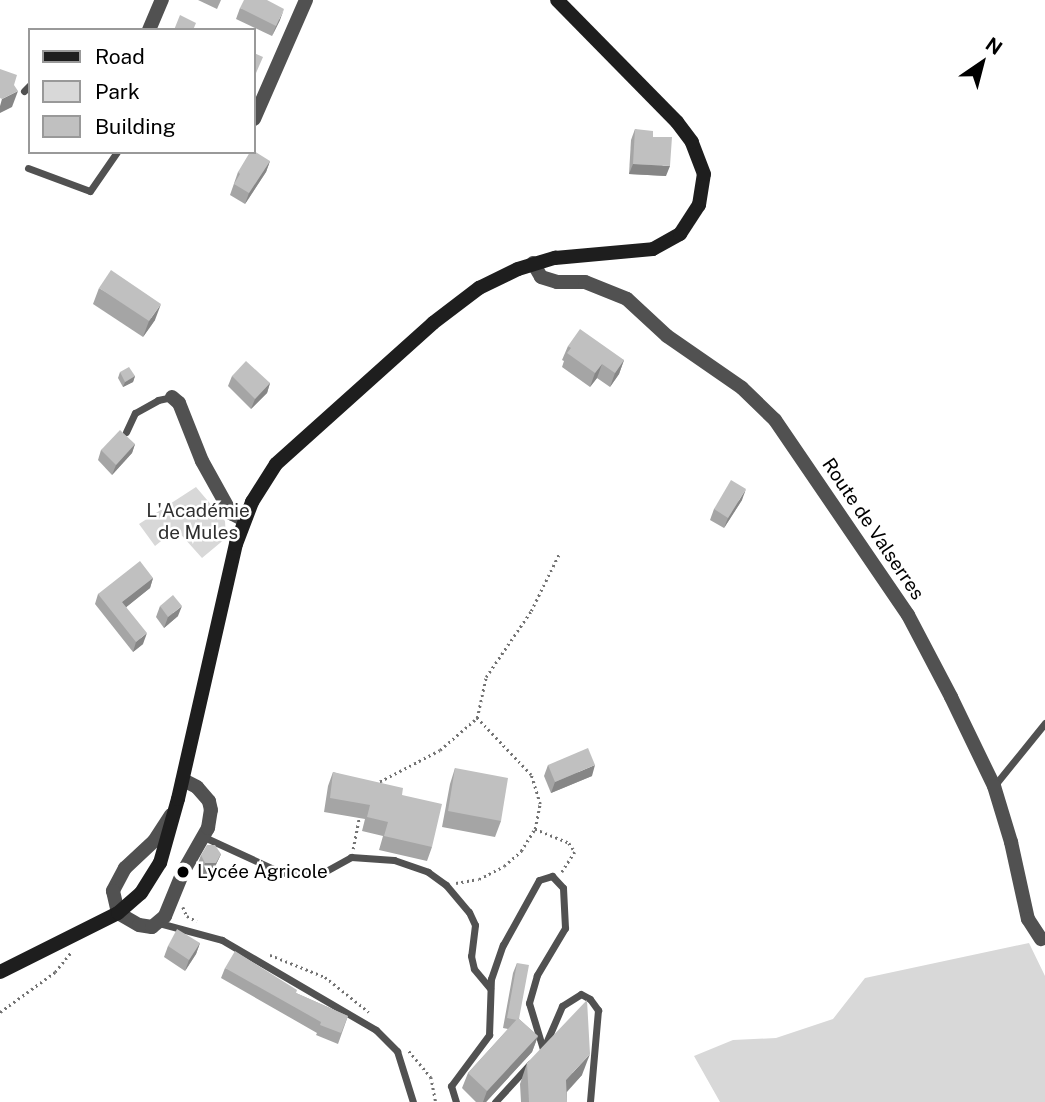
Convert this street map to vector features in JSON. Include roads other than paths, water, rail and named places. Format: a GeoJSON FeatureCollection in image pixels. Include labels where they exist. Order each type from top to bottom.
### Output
{"type":"FeatureCollection","features":[{"type":"Feature","properties":{"kind":"street"},"geometry":{"type":"LineString","coordinates":[[150,28],[162,0]]}},
{"type":"Feature","properties":{"kind":"street"},"geometry":{"type":"LineString","coordinates":[[256,114],[306,0]]}},
{"type":"Feature","properties":{"kind":"street"},"geometry":{"type":"LineString","coordinates":[[0,972],[118,913],[141,892],[160,863],[183,780],[244,520],[262,483],[276,464],[322,419],[456,305],[499,276],[555,258],[637,252],[667,244],[691,220],[704,190],[701,158],[692,142],[677,122],[557,0]]}},
{"type":"Feature","properties":{"kind":"street"},"geometry":{"type":"LineString","coordinates":[[563,0],[590,33]]}},
{"type":"Feature","properties":{"kind":"street","name":"Route de Valserres"},"geometry":{"type":"LineString","coordinates":[[533,263],[541,277],[557,282],[585,282],[627,299],[667,336],[742,388],[775,420],[908,615],[994,786],[1011,842],[1028,919],[1041,939]]}},
{"type":"Feature","properties":{"kind":"street"},"geometry":{"type":"LineString","coordinates":[[172,397],[179,403],[202,461],[231,513],[244,520]]}},
{"type":"Feature","properties":{"kind":"street"},"geometry":{"type":"LineString","coordinates":[[178,799],[154,841],[117,879],[113,891],[118,913],[139,925],[152,927],[159,923],[183,872],[204,837],[211,818],[209,801],[197,787],[183,780]]}},
{"type":"Feature","properties":{"kind":"lane"},"geometry":{"type":"LineString","coordinates":[[28,168],[90,191],[116,154]]}},
{"type":"Feature","properties":{"kind":"lane"},"geometry":{"type":"LineString","coordinates":[[126,432],[135,412],[158,400],[172,397]]}},
{"type":"Feature","properties":{"kind":"lane"},"geometry":{"type":"LineString","coordinates":[[994,786],[1045,723]]}},
{"type":"Feature","properties":{"kind":"lane"},"geometry":{"type":"LineString","coordinates":[[204,837],[280,872],[291,874],[326,871],[351,857],[412,865],[446,885],[469,912],[475,925],[471,956],[474,970],[490,988]]}},
{"type":"Feature","properties":{"kind":"lane"},"geometry":{"type":"LineString","coordinates":[[456,1102],[451,1086],[489,1035],[490,988],[503,945],[539,880],[552,876],[562,888],[565,928],[537,975],[530,1003],[543,1049]]}},
{"type":"Feature","properties":{"kind":"lane"},"geometry":{"type":"LineString","coordinates":[[159,923],[222,940],[376,1030],[397,1051],[413,1102]]}},
{"type":"Feature","properties":{"kind":"lane"},"geometry":{"type":"LineString","coordinates":[[496,1102],[543,1049],[562,1006],[581,994],[590,999],[598,1010],[590,1102]]}},
{"type":"Feature","properties":{"kind":"place","name":"Lycée Agricole"},"geometry":{"type":"Point","coordinates":[183,872]}},
{"type":"Feature","properties":{"kind":"park label","name":"L'Académie de Mules"},"geometry":{"type":"Point","coordinates":[198,522]}}]}
